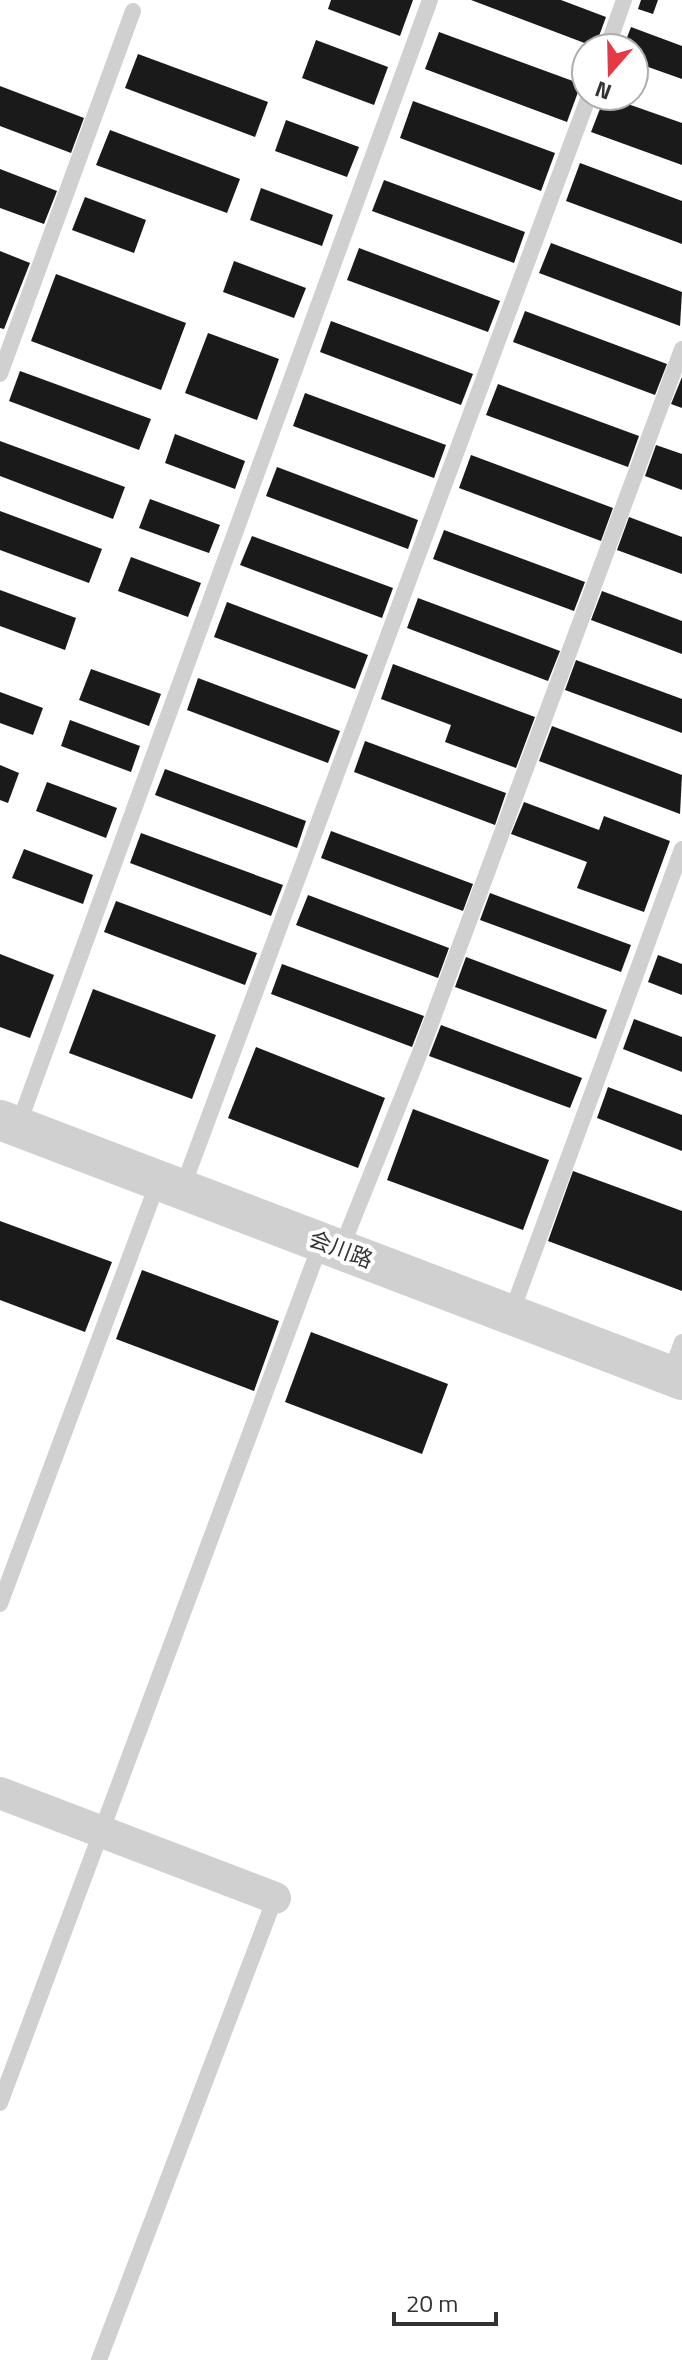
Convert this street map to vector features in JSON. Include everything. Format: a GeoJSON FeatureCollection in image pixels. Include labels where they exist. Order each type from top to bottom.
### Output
{"type":"FeatureCollection","features":[{"type":"Feature","properties":{"kind":"street","name":"会川路"},"geometry":{"type":"LineString","coordinates":[[9,1123],[511,1314],[678,1366]]}},
{"type":"Feature","properties":{"kind":"street"},"geometry":{"type":"LineString","coordinates":[[0,1793],[275,1898]]}},
{"type":"Feature","properties":{"kind":"lane"},"geometry":{"type":"LineString","coordinates":[[9,1123],[430,0]]}},
{"type":"Feature","properties":{"kind":"lane"},"geometry":{"type":"LineString","coordinates":[[613,32],[624,0]]}},
{"type":"Feature","properties":{"kind":"lane"},"geometry":{"type":"LineString","coordinates":[[0,374],[133,11]]}},
{"type":"Feature","properties":{"kind":"lane"},"geometry":{"type":"LineString","coordinates":[[0,1604],[170,1184],[583,112]]}},
{"type":"Feature","properties":{"kind":"lane"},"geometry":{"type":"LineString","coordinates":[[0,2103],[101,1832],[331,1246],[421,1050],[682,349]]}},
{"type":"Feature","properties":{"kind":"lane"},"geometry":{"type":"LineString","coordinates":[[511,1314],[682,849]]}},
{"type":"Feature","properties":{"kind":"lane"},"geometry":{"type":"LineString","coordinates":[[99,2360],[275,1898]]}},
{"type":"Feature","properties":{"kind":"building"},"geometry":{"type":"Polygon","coordinates":[[[331,0],[413,0],[400,36],[328,9],[331,0]]]}},
{"type":"Feature","properties":{"kind":"building"},"geometry":{"type":"Polygon","coordinates":[[[471,0],[561,0],[606,17],[600,32],[570,32],[570,38],[471,0]]]}},
{"type":"Feature","properties":{"kind":"building"},"geometry":{"type":"Polygon","coordinates":[[[641,0],[658,0],[653,14],[638,9],[641,0]]]}},
{"type":"Feature","properties":{"kind":"building"},"geometry":{"type":"Polygon","coordinates":[[[439,32],[570,80],[571,112],[567,122],[425,69],[439,32]]]}},
{"type":"Feature","properties":{"kind":"building"},"geometry":{"type":"Polygon","coordinates":[[[650,34],[682,46],[682,79],[650,68],[650,34]]]}},
{"type":"Feature","properties":{"kind":"building"},"geometry":{"type":"Polygon","coordinates":[[[316,40],[388,67],[374,105],[302,78],[316,40]]]}},
{"type":"Feature","properties":{"kind":"building"},"geometry":{"type":"Polygon","coordinates":[[[138,54],[268,102],[255,137],[125,88],[138,54]]]}},
{"type":"Feature","properties":{"kind":"building"},"geometry":{"type":"Polygon","coordinates":[[[0,86],[84,118],[71,153],[0,126],[0,86]]]}},
{"type":"Feature","properties":{"kind":"building"},"geometry":{"type":"Polygon","coordinates":[[[413,101],[555,153],[541,191],[400,138],[413,101]]]}},
{"type":"Feature","properties":{"kind":"building"},"geometry":{"type":"Polygon","coordinates":[[[599,112],[650,112],[682,123],[682,165],[591,132],[599,112]]]}},
{"type":"Feature","properties":{"kind":"building"},"geometry":{"type":"Polygon","coordinates":[[[286,120],[359,147],[347,177],[275,151],[286,120]]]}},
{"type":"Feature","properties":{"kind":"building"},"geometry":{"type":"Polygon","coordinates":[[[110,130],[240,179],[227,213],[96,165],[110,130]]]}},
{"type":"Feature","properties":{"kind":"building"},"geometry":{"type":"Polygon","coordinates":[[[580,163],[682,201],[682,244],[566,201],[580,163]]]}},
{"type":"Feature","properties":{"kind":"building"},"geometry":{"type":"Polygon","coordinates":[[[0,169],[57,191],[44,224],[0,208],[0,169]]]}},
{"type":"Feature","properties":{"kind":"building"},"geometry":{"type":"Polygon","coordinates":[[[384,180],[525,232],[514,263],[372,211],[384,180]]]}},
{"type":"Feature","properties":{"kind":"building"},"geometry":{"type":"Polygon","coordinates":[[[261,188],[333,215],[322,246],[250,220],[261,188]]]}},
{"type":"Feature","properties":{"kind":"building"},"geometry":{"type":"Polygon","coordinates":[[[85,197],[146,220],[134,253],[72,230],[85,197]]]}},
{"type":"Feature","properties":{"kind":"building"},"geometry":{"type":"Polygon","coordinates":[[[551,243],[682,292],[680,326],[539,273],[551,243]]]}},
{"type":"Feature","properties":{"kind":"building"},"geometry":{"type":"Polygon","coordinates":[[[359,248],[500,301],[488,332],[347,280],[359,248]]]}},
{"type":"Feature","properties":{"kind":"building"},"geometry":{"type":"Polygon","coordinates":[[[0,251],[30,263],[4,329],[0,328],[0,251]]]}},
{"type":"Feature","properties":{"kind":"building"},"geometry":{"type":"Polygon","coordinates":[[[234,261],[306,288],[294,318],[223,292],[234,261]]]}},
{"type":"Feature","properties":{"kind":"building"},"geometry":{"type":"Polygon","coordinates":[[[56,274],[186,323],[161,390],[31,341],[56,274]]]}},
{"type":"Feature","properties":{"kind":"building"},"geometry":{"type":"Polygon","coordinates":[[[525,311],[667,364],[655,395],[513,342],[525,311]]]}},
{"type":"Feature","properties":{"kind":"building"},"geometry":{"type":"Polygon","coordinates":[[[331,321],[473,374],[461,405],[320,352],[331,321]]]}},
{"type":"Feature","properties":{"kind":"building"},"geometry":{"type":"Polygon","coordinates":[[[208,333],[279,359],[257,420],[185,393],[208,333]]]}},
{"type":"Feature","properties":{"kind":"building"},"geometry":{"type":"Polygon","coordinates":[[[20,371],[151,419],[139,450],[9,401],[20,371]]]}},
{"type":"Feature","properties":{"kind":"building"},"geometry":{"type":"Polygon","coordinates":[[[682,377],[682,408],[671,404],[682,377]]]}},
{"type":"Feature","properties":{"kind":"building"},"geometry":{"type":"Polygon","coordinates":[[[498,384],[639,436],[628,467],[486,415],[498,384]]]}},
{"type":"Feature","properties":{"kind":"building"},"geometry":{"type":"Polygon","coordinates":[[[305,393],[446,445],[434,478],[293,426],[305,393]]]}},
{"type":"Feature","properties":{"kind":"building"},"geometry":{"type":"Polygon","coordinates":[[[175,434],[245,461],[235,489],[165,463],[175,434]]]}},
{"type":"Feature","properties":{"kind":"building"},"geometry":{"type":"Polygon","coordinates":[[[0,441],[125,487],[113,519],[0,476],[0,441]]]}},
{"type":"Feature","properties":{"kind":"building"},"geometry":{"type":"Polygon","coordinates":[[[656,445],[682,454],[682,490],[645,476],[656,445]]]}},
{"type":"Feature","properties":{"kind":"building"},"geometry":{"type":"Polygon","coordinates":[[[471,455],[613,508],[601,541],[459,488],[471,455]]]}},
{"type":"Feature","properties":{"kind":"building"},"geometry":{"type":"Polygon","coordinates":[[[277,467],[418,520],[408,549],[266,496],[277,467]]]}},
{"type":"Feature","properties":{"kind":"building"},"geometry":{"type":"Polygon","coordinates":[[[150,499],[220,525],[209,553],[139,528],[150,499]]]}},
{"type":"Feature","properties":{"kind":"building"},"geometry":{"type":"Polygon","coordinates":[[[0,511],[102,549],[89,583],[0,550],[0,511]]]}},
{"type":"Feature","properties":{"kind":"building"},"geometry":{"type":"Polygon","coordinates":[[[629,517],[682,537],[682,574],[617,550],[629,517]]]}},
{"type":"Feature","properties":{"kind":"building"},"geometry":{"type":"Polygon","coordinates":[[[444,530],[585,582],[574,611],[433,559],[444,530]]]}},
{"type":"Feature","properties":{"kind":"building"},"geometry":{"type":"Polygon","coordinates":[[[252,536],[393,588],[382,618],[240,565],[252,536]]]}},
{"type":"Feature","properties":{"kind":"building"},"geometry":{"type":"Polygon","coordinates":[[[131,557],[201,583],[188,617],[118,591],[131,557]]]}},
{"type":"Feature","properties":{"kind":"building"},"geometry":{"type":"Polygon","coordinates":[[[0,590],[76,618],[65,650],[0,626],[0,590]]]}},
{"type":"Feature","properties":{"kind":"building"},"geometry":{"type":"Polygon","coordinates":[[[602,591],[682,621],[682,654],[591,620],[602,591]]]}},
{"type":"Feature","properties":{"kind":"building"},"geometry":{"type":"Polygon","coordinates":[[[418,598],[560,651],[548,681],[407,628],[418,598]]]}},
{"type":"Feature","properties":{"kind":"building"},"geometry":{"type":"Polygon","coordinates":[[[227,602],[368,655],[355,689],[214,637],[227,602]]]}},
{"type":"Feature","properties":{"kind":"building"},"geometry":{"type":"Polygon","coordinates":[[[576,660],[682,699],[682,733],[565,690],[576,660]]]}},
{"type":"Feature","properties":{"kind":"building"},"geometry":{"type":"Polygon","coordinates":[[[393,664],[535,717],[516,768],[445,742],[451,725],[381,699],[393,664]]]}},
{"type":"Feature","properties":{"kind":"building"},"geometry":{"type":"Polygon","coordinates":[[[91,669],[161,694],[149,726],[79,700],[91,669]]]}},
{"type":"Feature","properties":{"kind":"building"},"geometry":{"type":"Polygon","coordinates":[[[198,678],[340,731],[328,763],[187,710],[198,678]]]}},
{"type":"Feature","properties":{"kind":"building"},"geometry":{"type":"Polygon","coordinates":[[[0,692],[43,708],[33,735],[0,723],[0,692]]]}},
{"type":"Feature","properties":{"kind":"building"},"geometry":{"type":"Polygon","coordinates":[[[70,720],[140,746],[131,772],[61,746],[70,720]]]}},
{"type":"Feature","properties":{"kind":"building"},"geometry":{"type":"Polygon","coordinates":[[[552,726],[682,775],[680,814],[539,761],[552,726]]]}},
{"type":"Feature","properties":{"kind":"building"},"geometry":{"type":"Polygon","coordinates":[[[365,741],[506,793],[495,825],[354,772],[365,741]]]}},
{"type":"Feature","properties":{"kind":"building"},"geometry":{"type":"Polygon","coordinates":[[[0,765],[19,773],[8,803],[0,800],[0,765]]]}},
{"type":"Feature","properties":{"kind":"building"},"geometry":{"type":"Polygon","coordinates":[[[165,769],[306,821],[297,848],[155,795],[165,769]]]}},
{"type":"Feature","properties":{"kind":"building"},"geometry":{"type":"Polygon","coordinates":[[[47,782],[117,808],[106,838],[36,811],[47,782]]]}},
{"type":"Feature","properties":{"kind":"building"},"geometry":{"type":"Polygon","coordinates":[[[524,802],[599,830],[604,816],[670,841],[644,912],[577,888],[587,862],[511,834],[524,802]]]}},
{"type":"Feature","properties":{"kind":"building"},"geometry":{"type":"Polygon","coordinates":[[[331,831],[473,884],[463,911],[321,858],[331,831]]]}},
{"type":"Feature","properties":{"kind":"building"},"geometry":{"type":"Polygon","coordinates":[[[141,833],[283,885],[271,916],[130,863],[141,833]]]}},
{"type":"Feature","properties":{"kind":"building"},"geometry":{"type":"Polygon","coordinates":[[[24,849],[93,875],[83,904],[12,878],[24,849]]]}},
{"type":"Feature","properties":{"kind":"building"},"geometry":{"type":"Polygon","coordinates":[[[490,893],[631,945],[621,972],[480,920],[490,893]]]}},
{"type":"Feature","properties":{"kind":"building"},"geometry":{"type":"Polygon","coordinates":[[[308,895],[449,948],[438,978],[296,925],[308,895]]]}},
{"type":"Feature","properties":{"kind":"building"},"geometry":{"type":"Polygon","coordinates":[[[116,901],[257,953],[245,985],[104,932],[116,901]]]}},
{"type":"Feature","properties":{"kind":"building"},"geometry":{"type":"Polygon","coordinates":[[[0,954],[54,975],[30,1038],[0,1027],[0,954]]]}},
{"type":"Feature","properties":{"kind":"building"},"geometry":{"type":"Polygon","coordinates":[[[658,955],[682,964],[682,995],[648,982],[658,955]]]}},
{"type":"Feature","properties":{"kind":"building"},"geometry":{"type":"Polygon","coordinates":[[[466,957],[607,1010],[596,1039],[455,987],[466,957]]]}},
{"type":"Feature","properties":{"kind":"building"},"geometry":{"type":"Polygon","coordinates":[[[282,964],[424,1016],[412,1047],[271,994],[282,964]]]}},
{"type":"Feature","properties":{"kind":"building"},"geometry":{"type":"Polygon","coordinates":[[[93,989],[216,1035],[192,1099],[69,1053],[93,989]]]}},
{"type":"Feature","properties":{"kind":"building"},"geometry":{"type":"Polygon","coordinates":[[[634,1019],[682,1037],[682,1072],[623,1049],[634,1019]]]}},
{"type":"Feature","properties":{"kind":"building"},"geometry":{"type":"Polygon","coordinates":[[[441,1025],[582,1078],[570,1108],[429,1056],[441,1025]]]}},
{"type":"Feature","properties":{"kind":"building"},"geometry":{"type":"Polygon","coordinates":[[[256,1047],[385,1098],[358,1168],[228,1118],[256,1047]]]}},
{"type":"Feature","properties":{"kind":"building"},"geometry":{"type":"Polygon","coordinates":[[[608,1087],[682,1115],[682,1151],[597,1118],[608,1087]]]}},
{"type":"Feature","properties":{"kind":"building"},"geometry":{"type":"Polygon","coordinates":[[[413,1109],[549,1160],[523,1230],[387,1180],[413,1109]]]}},
{"type":"Feature","properties":{"kind":"building"},"geometry":{"type":"Polygon","coordinates":[[[573,1171],[682,1211],[682,1291],[548,1241],[573,1171]]]}},
{"type":"Feature","properties":{"kind":"building"},"geometry":{"type":"Polygon","coordinates":[[[0,1221],[112,1262],[85,1332],[0,1300],[0,1221]]]}},
{"type":"Feature","properties":{"kind":"building"},"geometry":{"type":"Polygon","coordinates":[[[142,1270],[279,1321],[254,1391],[116,1339],[142,1270]]]}},
{"type":"Feature","properties":{"kind":"building"},"geometry":{"type":"Polygon","coordinates":[[[311,1332],[448,1384],[422,1454],[285,1402],[311,1332]]]}}]}
